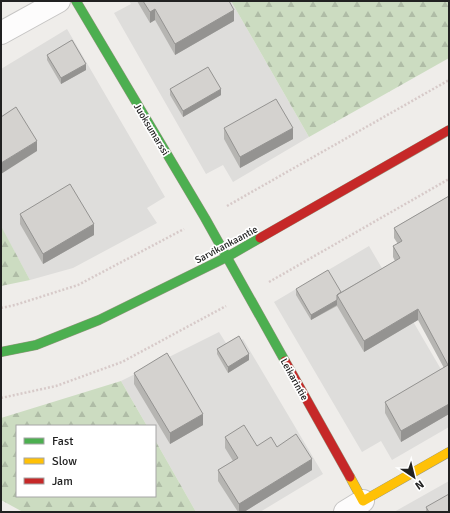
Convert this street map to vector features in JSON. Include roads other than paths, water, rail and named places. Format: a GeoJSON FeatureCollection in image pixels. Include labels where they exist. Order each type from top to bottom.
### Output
{"type":"FeatureCollection","features":[{"type":"Feature","properties":{"kind":"street"},"geometry":{"type":"LineString","coordinates":[[1,33],[59,1]]}},
{"type":"Feature","properties":{"kind":"street","name":"Juoksumarssi"},"geometry":{"type":"LineString","coordinates":[[76,1],[227,257]]}},
{"type":"Feature","properties":{"kind":"street","name":"Sarvikankaantie"},"geometry":{"type":"LineString","coordinates":[[1,352],[36,345],[99,320],[227,257],[449,130]]}},
{"type":"Feature","properties":{"kind":"street","name":"Leikarintie"},"geometry":{"type":"LineString","coordinates":[[227,257],[363,501]]}},
{"type":"Feature","properties":{"kind":"street"},"geometry":{"type":"LineString","coordinates":[[345,512],[449,452]]}}]}
